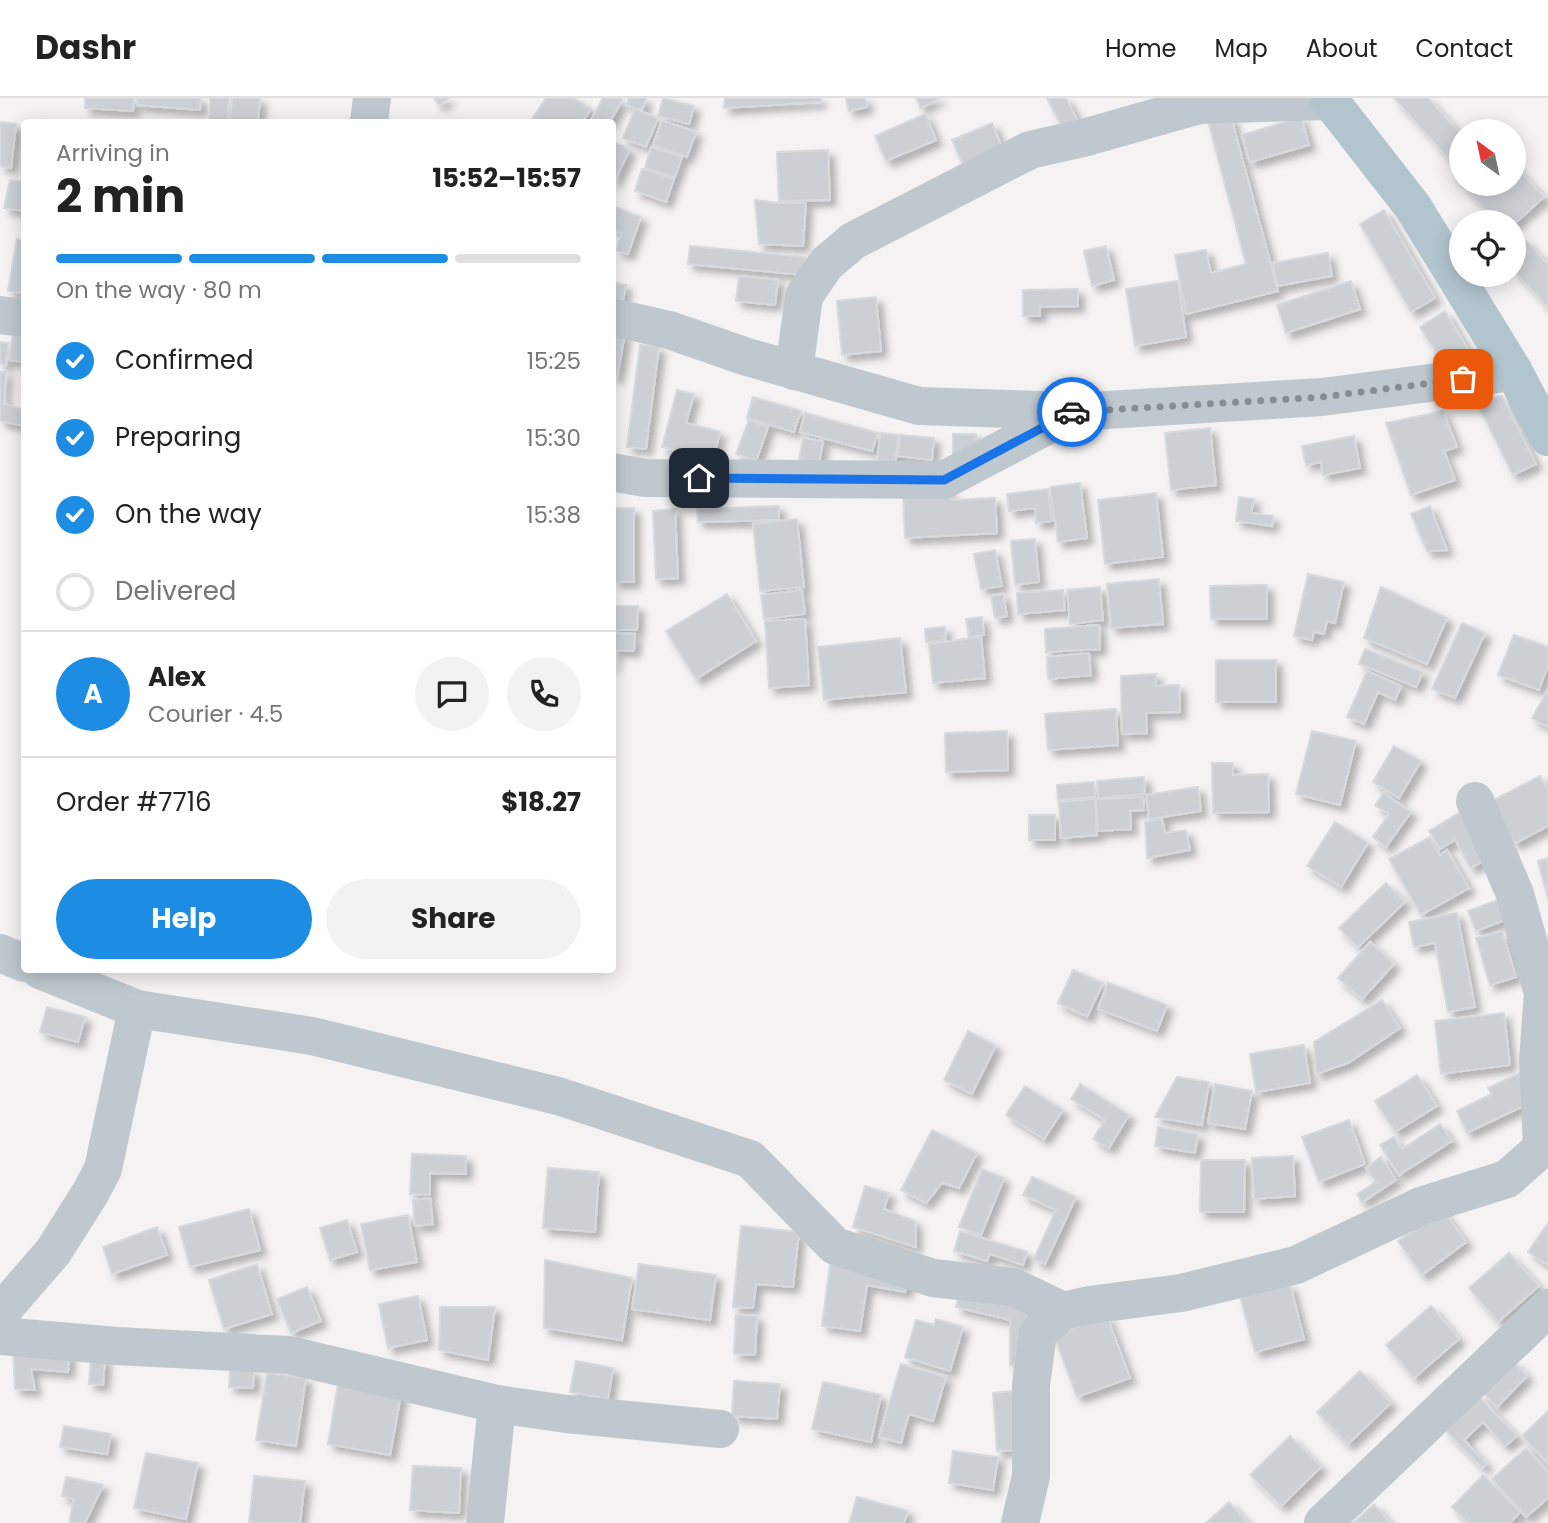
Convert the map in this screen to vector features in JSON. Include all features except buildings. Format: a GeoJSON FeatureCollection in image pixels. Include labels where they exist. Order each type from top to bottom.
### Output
{"type":"FeatureCollection","features":[{"type":"Feature","properties":{"kind":"main road"},"geometry":{"type":"LineString","coordinates":[[1330,100],[1413,207],[1514,372],[1548,436]]}},
{"type":"Feature","properties":{"kind":"street"},"geometry":{"type":"LineString","coordinates":[[794,370],[804,296],[826,264],[853,241],[1030,150],[1087,137],[1199,105],[1330,100]]}},
{"type":"Feature","properties":{"kind":"street"},"geometry":{"type":"LineString","coordinates":[[0,315],[21,318]]}},
{"type":"Feature","properties":{"kind":"street"},"geometry":{"type":"LineString","coordinates":[[616,318],[669,330],[747,358],[919,406],[1073,412],[1322,397],[1514,372]]}},
{"type":"Feature","properties":{"kind":"street"},"geometry":{"type":"LineString","coordinates":[[616,473],[645,478],[944,480],[1073,412]]}},
{"type":"Feature","properties":{"kind":"street"},"geometry":{"type":"LineString","coordinates":[[1020,1523],[1031,1476],[1031,1385],[1038,1333],[1063,1311],[1181,1293],[1296,1265],[1421,1206],[1507,1179],[1545,1147],[1538,1060],[1543,993],[1515,894],[1475,802]]}},
{"type":"Feature","properties":{"kind":"street"},"geometry":{"type":"LineString","coordinates":[[0,953],[21,962]]}},
{"type":"Feature","properties":{"kind":"street"},"geometry":{"type":"LineString","coordinates":[[47,973],[137,1009],[312,1036],[558,1096],[750,1159],[835,1246],[933,1278],[1013,1287],[1063,1311]]}},
{"type":"Feature","properties":{"kind":"street"},"geometry":{"type":"LineString","coordinates":[[0,1313],[53,1252],[103,1169],[137,1009]]}},
{"type":"Feature","properties":{"kind":"street"},"geometry":{"type":"LineString","coordinates":[[1323,1523],[1548,1308]]}},
{"type":"Feature","properties":{"kind":"street"},"geometry":{"type":"LineString","coordinates":[[0,1336],[117,1346],[289,1355],[497,1404],[567,1414],[720,1429]]}},
{"type":"Feature","properties":{"kind":"street"},"geometry":{"type":"LineString","coordinates":[[485,1523],[497,1404]]}},
{"type":"Feature","properties":{"kind":"way so far"},"geometry":{"type":"LineString","coordinates":[[1072,412],[1322,397],[1463,379]]}},
{"type":"Feature","properties":{"kind":"route"},"geometry":{"type":"LineString","coordinates":[[699,478],[944,480],[1072,412]]}}]}
